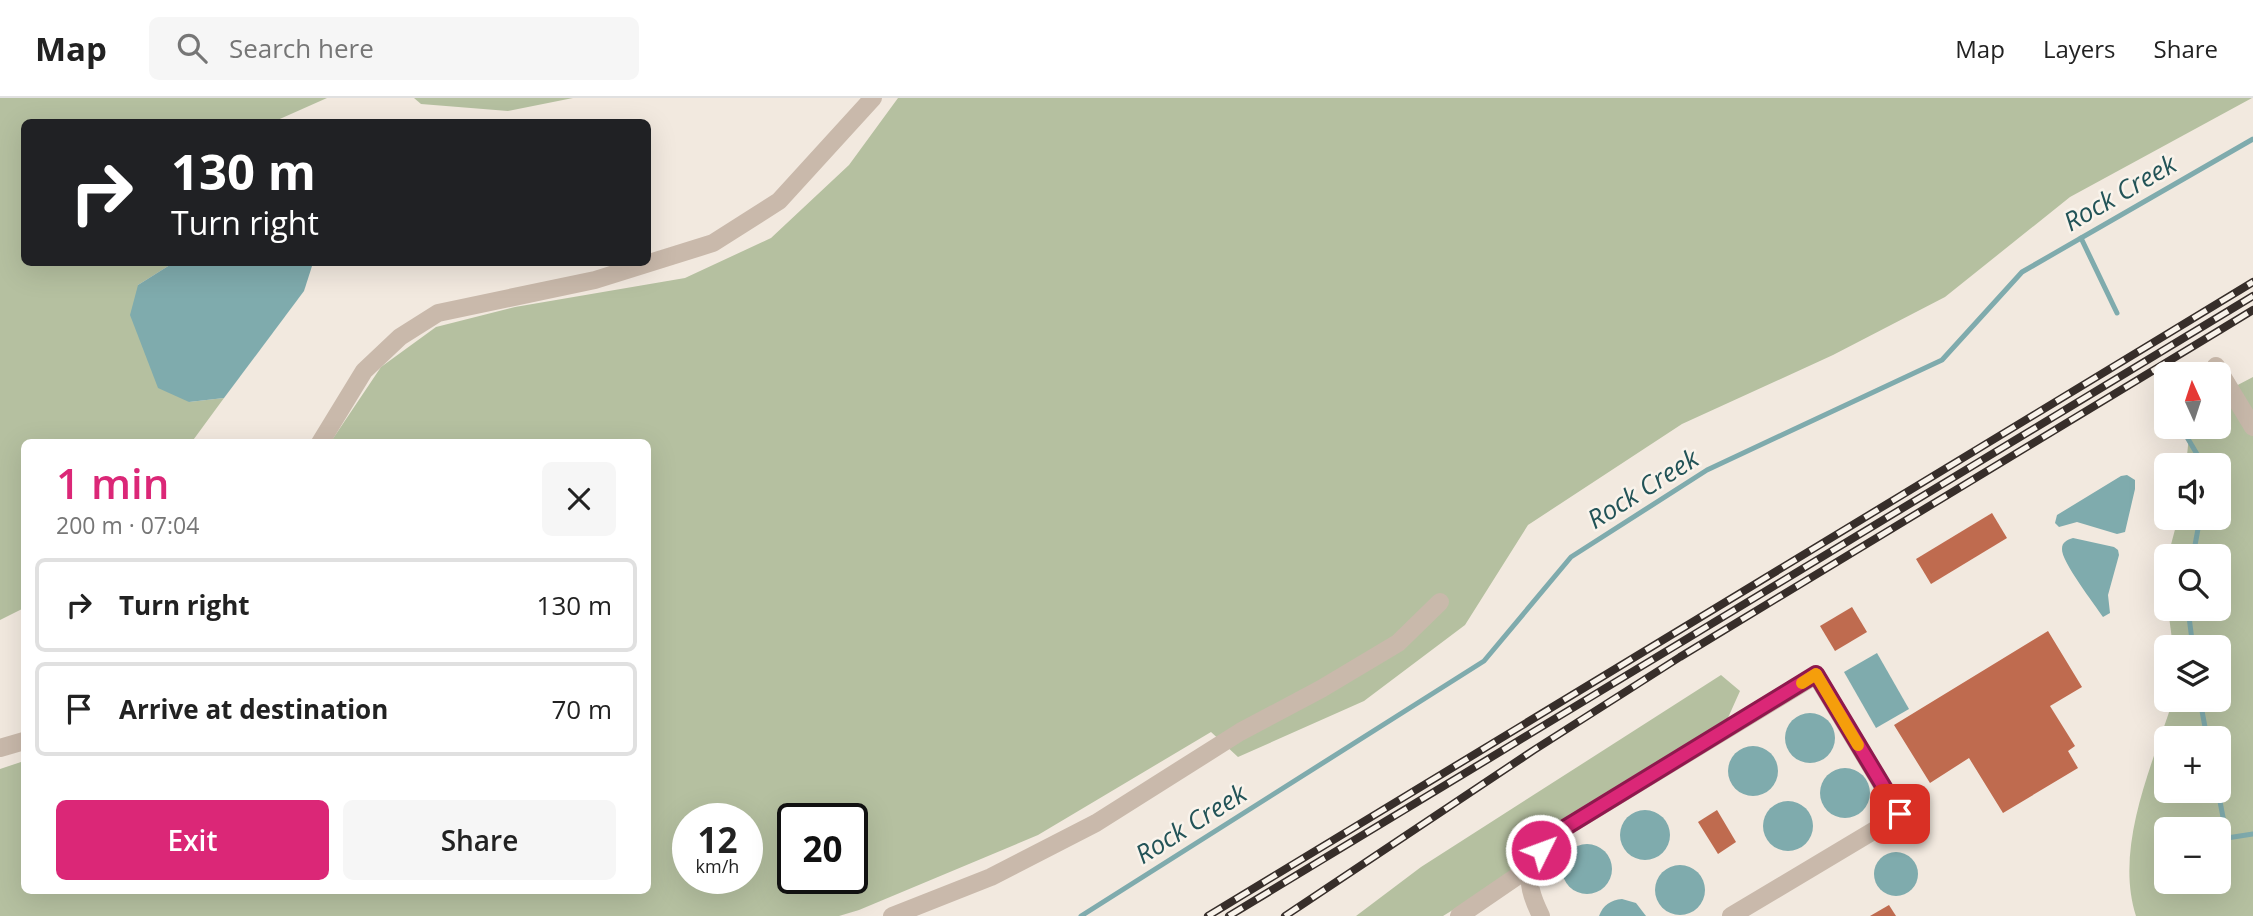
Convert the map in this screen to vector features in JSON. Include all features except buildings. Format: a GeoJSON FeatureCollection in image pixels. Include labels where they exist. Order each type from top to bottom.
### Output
{"type":"FeatureCollection","features":[{"type":"Feature","properties":{"kind":"lane"},"geometry":{"type":"LineString","coordinates":[[651,262],[713,243],[779,201],[873,98]]}},
{"type":"Feature","properties":{"kind":"lane"},"geometry":{"type":"LineString","coordinates":[[322,439],[364,371],[400,337],[438,313],[595,280],[640,266]]}},
{"type":"Feature","properties":{"kind":"lane"},"geometry":{"type":"LineString","coordinates":[[2231,391],[2253,427]]}},
{"type":"Feature","properties":{"kind":"lane"},"geometry":{"type":"LineString","coordinates":[[892,916],[991,877],[1096,823],[1240,732],[1321,689],[1398,643],[1440,602]]}},
{"type":"Feature","properties":{"kind":"lane"},"geometry":{"type":"LineString","coordinates":[[1541,916],[1530,895],[1528,883],[1532,866],[1541,850],[1558,832],[1816,674],[1900,814],[1731,916]]}},
{"type":"Feature","properties":{"kind":"lane"},"geometry":{"type":"LineString","coordinates":[[0,748],[21,742]]}},
{"type":"Feature","properties":{"kind":"lane"},"geometry":{"type":"LineString","coordinates":[[1459,916],[1532,866]]}},
{"type":"Feature","properties":{"kind":"green space"},"geometry":{"type":"Polygon","coordinates":[[[0,98],[327,98],[280,119],[21,119],[21,266],[168,266],[138,285],[189,402],[224,398],[194,439],[21,439],[21,610],[0,620],[0,98]]]}},
{"type":"Feature","properties":{"kind":"green space"},"geometry":{"type":"Polygon","coordinates":[[[414,98],[573,98],[508,111],[421,104],[414,98]]]}},
{"type":"Feature","properties":{"kind":"green space"},"geometry":{"type":"Polygon","coordinates":[[[898,98],[2252,98],[2070,197],[1945,297],[1833,355],[1682,424],[1528,525],[1465,625],[1364,701],[1238,757],[1211,732],[1038,835],[859,910],[839,916],[0,916],[0,769],[21,762],[21,894],[651,894],[651,439],[333,439],[381,367],[436,327],[515,307],[685,278],[771,238],[849,165],[898,98]]]}},
{"type":"Feature","properties":{"kind":"green space"},"geometry":{"type":"Polygon","coordinates":[[[2253,377],[2253,916],[2136,916],[2130,890],[2133,835],[2138,807],[2154,756],[2154,803],[2231,803],[2231,726],[2164,726],[2169,712],[2231,712],[2231,635],[2171,635],[2170,621],[2231,621],[2231,544],[2171,544],[2175,530],[2231,530],[2231,453],[2187,453],[2189,439],[2231,439],[2231,389],[2253,377]]]}},
{"type":"Feature","properties":{"kind":"green space"},"geometry":{"type":"Polygon","coordinates":[[[1721,675],[1740,691],[1727,720],[1531,840],[1510,875],[1443,916],[1356,916],[1421,867],[1721,675]]]}},
{"type":"Feature","properties":{"kind":"water"},"geometry":{"type":"Polygon","coordinates":[[[168,266],[312,266],[304,291],[224,398],[189,402],[158,388],[130,315],[138,285],[168,266]]]}},
{"type":"Feature","properties":{"kind":"water"},"geometry":{"type":"Polygon","coordinates":[[[2127,475],[2135,480],[2135,489],[2125,532],[2117,534],[2077,522],[2059,527],[2055,523],[2057,515],[2121,476],[2127,475]]]}},
{"type":"Feature","properties":{"kind":"water"},"geometry":{"type":"Polygon","coordinates":[[[2073,538],[2118,550],[2108,595],[2110,613],[2103,617],[2072,573],[2063,555],[2063,545],[2073,538]]]}},
{"type":"Feature","properties":{"kind":"water"},"geometry":{"type":"Polygon","coordinates":[[[1877,653],[1909,709],[1876,728],[1844,672],[1877,653]]]}},
{"type":"Feature","properties":{"kind":"water"},"geometry":{"type":"Polygon","coordinates":[[[1810,713],[1827,721],[1835,738],[1827,755],[1810,763],[1793,755],[1785,738],[1793,721],[1810,713]]]}},
{"type":"Feature","properties":{"kind":"water"},"geometry":{"type":"Polygon","coordinates":[[[1753,746],[1770,754],[1778,771],[1770,788],[1753,796],[1736,788],[1728,771],[1736,754],[1753,746]]]}},
{"type":"Feature","properties":{"kind":"water"},"geometry":{"type":"Polygon","coordinates":[[[1845,768],[1862,776],[1870,793],[1862,810],[1845,818],[1828,810],[1820,793],[1828,776],[1845,768]]]}},
{"type":"Feature","properties":{"kind":"water"},"geometry":{"type":"Polygon","coordinates":[[[1788,801],[1805,809],[1813,826],[1805,843],[1788,851],[1771,843],[1763,826],[1771,809],[1788,801]]]}},
{"type":"Feature","properties":{"kind":"water"},"geometry":{"type":"Polygon","coordinates":[[[1645,810],[1662,818],[1670,835],[1662,852],[1645,860],[1628,852],[1620,835],[1628,818],[1645,810]]]}},
{"type":"Feature","properties":{"kind":"water"},"geometry":{"type":"Polygon","coordinates":[[[1587,844],[1604,852],[1612,869],[1604,886],[1587,894],[1570,886],[1562,869],[1570,852],[1587,844]]]}},
{"type":"Feature","properties":{"kind":"water"},"geometry":{"type":"Polygon","coordinates":[[[1896,852],[1905,853],[1912,858],[1917,865],[1917,883],[1912,890],[1905,895],[1896,896],[1887,895],[1880,890],[1875,883],[1874,874],[1875,865],[1880,858],[1887,853],[1896,852]]]}},
{"type":"Feature","properties":{"kind":"water"},"geometry":{"type":"Polygon","coordinates":[[[1680,865],[1697,873],[1705,890],[1697,907],[1680,915],[1663,907],[1655,890],[1663,873],[1680,865]]]}},
{"type":"Feature","properties":{"kind":"water"},"geometry":{"type":"Polygon","coordinates":[[[1622,899],[1636,903],[1646,916],[1599,916],[1608,904],[1622,899]]]}},
{"type":"Feature","properties":{"kind":"waterway","name":"Rock Creek"},"geometry":{"type":"LineString","coordinates":[[1081,916],[1484,661],[1571,557],[1707,470],[1942,360],[2022,272],[2253,139]]}},
{"type":"Feature","properties":{"kind":"waterway"},"geometry":{"type":"LineString","coordinates":[[2081,238],[2117,313]]}},
{"type":"Feature","properties":{"kind":"waterway"},"geometry":{"type":"LineString","coordinates":[[2188,439],[2196,453]]}},
{"type":"Feature","properties":{"kind":"waterway"},"geometry":{"type":"LineString","coordinates":[[2195,544],[2198,530]]}},
{"type":"Feature","properties":{"kind":"waterway"},"geometry":{"type":"LineString","coordinates":[[2190,621],[2191,635]]}},
{"type":"Feature","properties":{"kind":"waterway"},"geometry":{"type":"LineString","coordinates":[[2202,712],[2205,726]]}},
{"type":"Feature","properties":{"kind":"waterway"},"geometry":{"type":"LineString","coordinates":[[2220,803],[2227,838],[2253,834]]}},
{"type":"Feature","properties":{"kind":"railway"},"geometry":{"type":"LineString","coordinates":[[1208,916],[2253,282]]}},
{"type":"Feature","properties":{"kind":"railway"},"geometry":{"type":"LineString","coordinates":[[1229,916],[2253,296]]}},
{"type":"Feature","properties":{"kind":"railway"},"geometry":{"type":"LineString","coordinates":[[1285,916],[1534,750],[1680,657],[2253,310]]}},
{"type":"Feature","properties":{"kind":"slow traffic"},"geometry":{"type":"LineString","coordinates":[[1802,683],[1816,674],[1858,745]]}},
{"type":"Feature","properties":{"kind":"route"},"geometry":{"type":"LineString","coordinates":[[1541,850],[1558,832],[1816,674],[1900,814]]}}]}
